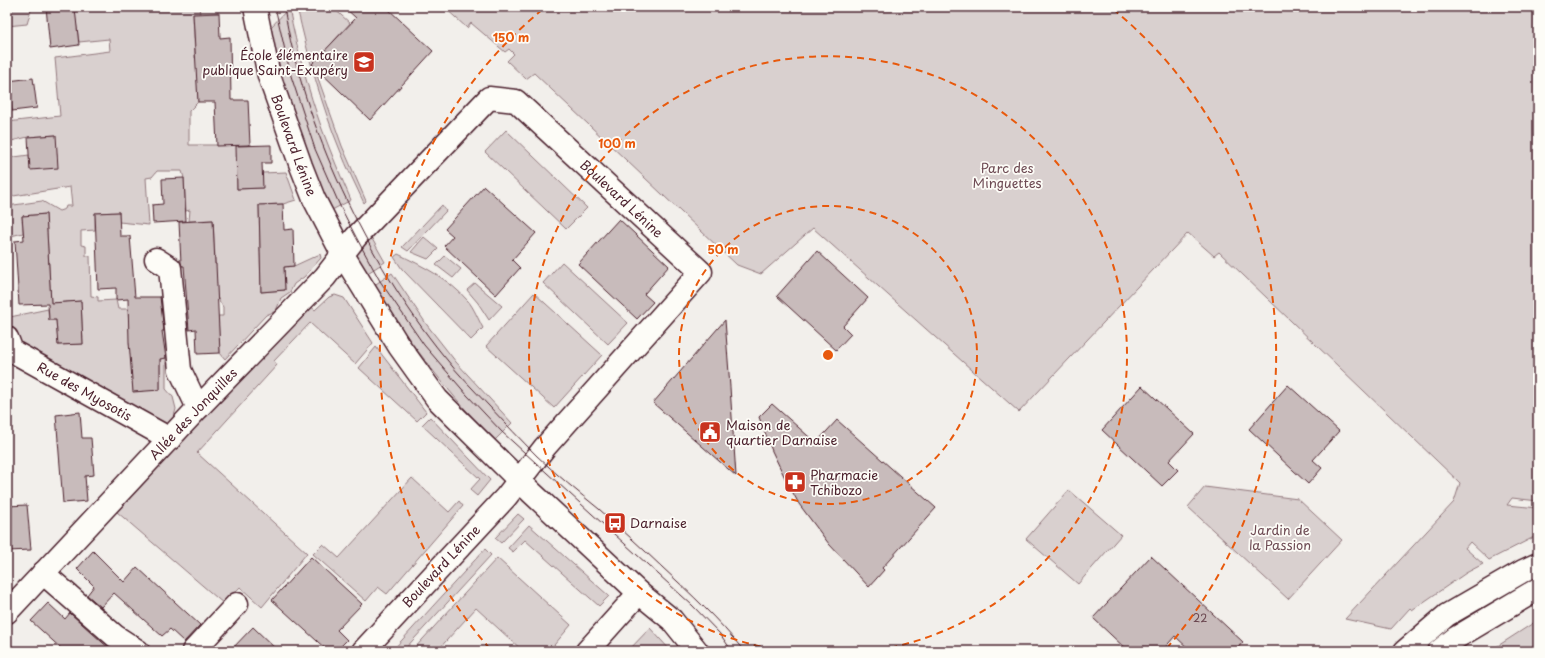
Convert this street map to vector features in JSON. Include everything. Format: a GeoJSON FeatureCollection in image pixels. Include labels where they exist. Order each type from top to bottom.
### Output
{"type":"FeatureCollection","features":[{"type":"Feature","properties":{"kind":"street","name":"Boulevard Lénine"},"geometry":{"type":"LineString","coordinates":[[255,7],[269,76],[314,199],[343,255],[399,346],[438,399],[519,480],[639,593],[672,620],[697,651]]}},
{"type":"Feature","properties":{"kind":"street","name":"Boulevard Lénine"},"geometry":{"type":"LineString","coordinates":[[343,255],[356,237],[489,98],[516,101],[702,272],[545,447],[506,497],[363,651]]}},
{"type":"Feature","properties":{"kind":"street","name":"Allée des Jonquilles"},"geometry":{"type":"LineString","coordinates":[[8,609],[198,408],[325,277],[343,255]]}},
{"type":"Feature","properties":{"kind":"street"},"geometry":{"type":"LineString","coordinates":[[156,260],[170,268],[180,370],[198,408]]}},
{"type":"Feature","properties":{"kind":"street","name":"Rue des Myosotis"},"geometry":{"type":"LineString","coordinates":[[7,338],[12,351],[170,439]]}},
{"type":"Feature","properties":{"kind":"street"},"geometry":{"type":"LineString","coordinates":[[1405,651],[1447,615],[1523,571],[1538,564]]}},
{"type":"Feature","properties":{"kind":"street"},"geometry":{"type":"LineString","coordinates":[[43,573],[115,636],[138,651]]}},
{"type":"Feature","properties":{"kind":"street"},"geometry":{"type":"LineString","coordinates":[[1439,651],[1454,639],[1538,589]]}},
{"type":"Feature","properties":{"kind":"street"},"geometry":{"type":"LineString","coordinates":[[587,651],[639,593]]}},
{"type":"Feature","properties":{"kind":"street"},"geometry":{"type":"LineString","coordinates":[[202,648],[237,604]]}},
{"type":"Feature","properties":{"kind":"green space"},"geometry":{"type":"Polygon","coordinates":[[[7,7],[32,7],[27,24],[7,26],[7,7]]]}},
{"type":"Feature","properties":{"kind":"green space"},"geometry":{"type":"Polygon","coordinates":[[[74,7],[199,7],[200,14],[193,14],[195,58],[211,58],[197,69],[198,102],[189,111],[189,145],[252,145],[252,155],[237,155],[237,189],[262,188],[262,173],[286,172],[296,200],[283,204],[259,205],[261,292],[285,290],[284,267],[294,266],[320,254],[321,258],[304,277],[294,284],[290,292],[281,298],[276,311],[266,315],[225,359],[220,353],[218,316],[223,316],[223,307],[217,297],[213,220],[189,221],[190,210],[186,211],[184,178],[182,171],[157,171],[152,177],[146,178],[149,225],[119,222],[119,212],[95,213],[95,230],[81,231],[81,245],[86,246],[86,256],[90,256],[91,296],[98,297],[98,301],[116,300],[118,309],[128,309],[133,391],[160,390],[160,359],[166,358],[166,389],[173,397],[176,409],[174,416],[165,427],[16,342],[10,323],[10,317],[48,309],[49,320],[56,320],[58,345],[83,344],[81,301],[51,303],[46,214],[22,216],[23,233],[7,237],[7,206],[42,201],[59,211],[65,209],[66,206],[72,206],[70,187],[7,197],[7,158],[29,155],[30,170],[56,135],[28,137],[7,142],[7,122],[60,116],[55,58],[110,51],[109,39],[79,42],[74,7]]]}},
{"type":"Feature","properties":{"kind":"green space"},"geometry":{"type":"Polygon","coordinates":[[[297,7],[332,7],[350,23],[313,64],[342,146],[366,201],[364,203],[333,133],[310,62],[297,7]]]}},
{"type":"Feature","properties":{"kind":"green space","name":"Parc des Minguettes"},"geometry":{"type":"Polygon","coordinates":[[[444,7],[1378,7],[1382,11],[1387,7],[1538,7],[1538,501],[1512,498],[1507,505],[1538,508],[1538,535],[1489,560],[1470,542],[1465,548],[1483,564],[1466,573],[1412,610],[1410,608],[1391,629],[1345,619],[1454,502],[1460,483],[1219,252],[1214,256],[1188,233],[1019,412],[813,228],[761,274],[737,265],[534,73],[526,79],[507,61],[514,54],[509,49],[505,52],[471,23],[467,28],[444,7]]]}},
{"type":"Feature","properties":{"kind":"green space"},"geometry":{"type":"Polygon","coordinates":[[[289,8],[299,54],[312,99],[325,138],[351,200],[332,210],[304,144],[296,121],[270,28],[289,8]]]}},
{"type":"Feature","properties":{"kind":"green space"},"geometry":{"type":"Polygon","coordinates":[[[506,130],[587,208],[566,229],[485,152],[506,130]]]}},
{"type":"Feature","properties":{"kind":"green space"},"geometry":{"type":"Polygon","coordinates":[[[442,205],[446,211],[408,251],[402,247],[442,205]]]}},
{"type":"Feature","properties":{"kind":"green space"},"geometry":{"type":"Polygon","coordinates":[[[371,237],[385,262],[366,274],[356,255],[371,237]]]}},
{"type":"Feature","properties":{"kind":"green space"},"geometry":{"type":"Polygon","coordinates":[[[424,237],[438,249],[428,259],[411,252],[424,237]]]}},
{"type":"Feature","properties":{"kind":"green space"},"geometry":{"type":"Polygon","coordinates":[[[398,254],[426,268],[453,286],[468,301],[483,328],[471,340],[402,269],[394,257],[398,254]]]}},
{"type":"Feature","properties":{"kind":"green space"},"geometry":{"type":"Polygon","coordinates":[[[445,256],[461,269],[453,278],[436,265],[445,256]]]}},
{"type":"Feature","properties":{"kind":"green space"},"geometry":{"type":"Polygon","coordinates":[[[562,262],[628,323],[608,344],[543,283],[562,262]]]}},
{"type":"Feature","properties":{"kind":"green space"},"geometry":{"type":"Polygon","coordinates":[[[392,273],[427,325],[456,362],[512,423],[494,441],[460,404],[415,347],[373,286],[392,273]]]}},
{"type":"Feature","properties":{"kind":"green space"},"geometry":{"type":"Polygon","coordinates":[[[475,283],[502,306],[489,320],[467,290],[475,283]]]}},
{"type":"Feature","properties":{"kind":"green space"},"geometry":{"type":"Polygon","coordinates":[[[534,293],[602,355],[554,408],[486,346],[534,293]]]}},
{"type":"Feature","properties":{"kind":"green space"},"geometry":{"type":"Polygon","coordinates":[[[335,295],[344,298],[373,343],[355,364],[310,323],[274,361],[277,365],[197,453],[307,553],[262,607],[240,587],[224,604],[117,512],[309,305],[315,310],[329,297],[335,295]]]}},
{"type":"Feature","properties":{"kind":"green space"},"geometry":{"type":"Polygon","coordinates":[[[376,347],[426,412],[417,421],[359,368],[376,347]]]}},
{"type":"Feature","properties":{"kind":"green space"},"geometry":{"type":"Polygon","coordinates":[[[430,417],[490,480],[477,496],[470,490],[480,479],[422,425],[430,417]]]}},
{"type":"Feature","properties":{"kind":"green space"},"geometry":{"type":"Polygon","coordinates":[[[412,478],[449,512],[459,501],[463,506],[387,594],[378,587],[366,601],[313,554],[323,544],[339,558],[412,478]]]}},
{"type":"Feature","properties":{"kind":"green space","name":"Jardin de la Passion"},"geometry":{"type":"Polygon","coordinates":[[[1205,487],[1298,499],[1342,540],[1288,599],[1188,507],[1205,487]]]}},
{"type":"Feature","properties":{"kind":"green space"},"geometry":{"type":"Polygon","coordinates":[[[1069,490],[1121,535],[1078,584],[1026,539],[1069,490]]]}},
{"type":"Feature","properties":{"kind":"green space"},"geometry":{"type":"Polygon","coordinates":[[[518,514],[524,519],[501,543],[495,538],[518,514]]]}},
{"type":"Feature","properties":{"kind":"green space"},"geometry":{"type":"Polygon","coordinates":[[[529,525],[609,596],[599,606],[525,540],[513,552],[508,548],[529,525]]]}},
{"type":"Feature","properties":{"kind":"green space"},"geometry":{"type":"Polygon","coordinates":[[[485,549],[491,555],[403,651],[392,651],[485,549]]]}},
{"type":"Feature","properties":{"kind":"green space"},"geometry":{"type":"Polygon","coordinates":[[[497,558],[571,625],[549,651],[523,651],[476,608],[437,651],[412,651],[497,558]]]}},
{"type":"Feature","properties":{"kind":"green space"},"geometry":{"type":"Polygon","coordinates":[[[1538,620],[1538,651],[1490,651],[1538,620]]]}},
{"type":"Feature","properties":{"kind":"green space"},"geometry":{"type":"Polygon","coordinates":[[[650,628],[671,651],[628,651],[650,628]]]}},
{"type":"Feature","properties":{"kind":"building"},"geometry":{"type":"Polygon","coordinates":[[[46,7],[63,7],[63,11],[75,9],[79,45],[50,49],[46,7]]]}},
{"type":"Feature","properties":{"kind":"building"},"geometry":{"type":"Polygon","coordinates":[[[344,7],[386,7],[433,51],[370,120],[312,64],[356,18],[344,7]]]}},
{"type":"Feature","properties":{"kind":"building"},"geometry":{"type":"Polygon","coordinates":[[[219,13],[220,38],[230,37],[231,100],[248,100],[250,145],[217,146],[215,102],[198,102],[193,14],[219,13]]]}},
{"type":"Feature","properties":{"kind":"building"},"geometry":{"type":"Polygon","coordinates":[[[33,78],[37,108],[12,111],[8,81],[33,78]]]}},
{"type":"Feature","properties":{"kind":"building"},"geometry":{"type":"Polygon","coordinates":[[[56,135],[58,168],[30,170],[28,137],[56,135]]]}},
{"type":"Feature","properties":{"kind":"building"},"geometry":{"type":"Polygon","coordinates":[[[271,145],[271,163],[262,163],[263,188],[237,189],[236,146],[271,145]]]}},
{"type":"Feature","properties":{"kind":"building"},"geometry":{"type":"Polygon","coordinates":[[[184,178],[186,221],[153,223],[152,205],[163,204],[162,179],[184,178]]]}},
{"type":"Feature","properties":{"kind":"building"},"geometry":{"type":"Polygon","coordinates":[[[484,186],[536,233],[512,260],[520,268],[496,295],[444,246],[453,236],[445,229],[484,186]]]}},
{"type":"Feature","properties":{"kind":"building"},"geometry":{"type":"Polygon","coordinates":[[[283,204],[284,230],[293,229],[294,266],[284,267],[285,290],[261,292],[259,205],[283,204]]]}},
{"type":"Feature","properties":{"kind":"building"},"geometry":{"type":"Polygon","coordinates":[[[119,212],[120,236],[130,236],[135,297],[160,297],[164,331],[162,331],[166,358],[160,359],[160,390],[133,392],[129,342],[128,299],[116,300],[116,288],[98,289],[95,213],[119,212]]]}},
{"type":"Feature","properties":{"kind":"building"},"geometry":{"type":"Polygon","coordinates":[[[46,214],[51,303],[81,301],[83,344],[58,345],[56,320],[49,320],[48,304],[19,305],[15,241],[24,240],[22,216],[46,214]]]}},
{"type":"Feature","properties":{"kind":"building"},"geometry":{"type":"Polygon","coordinates":[[[619,219],[669,266],[644,294],[653,302],[637,319],[578,264],[619,219]]]}},
{"type":"Feature","properties":{"kind":"building"},"geometry":{"type":"Polygon","coordinates":[[[213,220],[220,353],[197,354],[196,329],[189,330],[184,266],[182,266],[181,263],[179,222],[213,220]]]}},
{"type":"Feature","properties":{"kind":"building"},"geometry":{"type":"Polygon","coordinates":[[[817,251],[868,298],[843,326],[851,334],[836,350],[777,296],[817,251]]]}},
{"type":"Feature","properties":{"kind":"building"},"geometry":{"type":"Polygon","coordinates":[[[725,320],[730,387],[736,476],[653,403],[725,320]]]}},
{"type":"Feature","properties":{"kind":"building"},"geometry":{"type":"Polygon","coordinates":[[[1288,385],[1339,431],[1313,460],[1322,468],[1308,484],[1249,429],[1288,385]]]}},
{"type":"Feature","properties":{"kind":"building"},"geometry":{"type":"Polygon","coordinates":[[[1142,386],[1194,434],[1169,461],[1178,470],[1162,486],[1102,430],[1142,386]]]}},
{"type":"Feature","properties":{"kind":"building"},"geometry":{"type":"Polygon","coordinates":[[[772,404],[816,443],[837,420],[936,508],[882,568],[884,570],[869,587],[829,544],[799,504],[786,480],[772,451],[759,417],[772,404]]]}},
{"type":"Feature","properties":{"kind":"building"},"geometry":{"type":"Polygon","coordinates":[[[80,412],[82,438],[91,438],[94,475],[85,476],[87,501],[63,503],[56,415],[80,412]]]}},
{"type":"Feature","properties":{"kind":"building"},"geometry":{"type":"Polygon","coordinates":[[[27,505],[31,550],[7,551],[7,506],[27,505]]]}},
{"type":"Feature","properties":{"kind":"building"},"geometry":{"type":"Polygon","coordinates":[[[93,551],[124,582],[137,567],[200,625],[184,642],[170,629],[162,636],[114,593],[101,607],[87,595],[94,586],[77,569],[93,551]]]}},
{"type":"Feature","properties":{"kind":"building"},"geometry":{"type":"Polygon","coordinates":[[[1151,556],[1243,642],[1235,651],[1191,651],[1175,636],[1162,651],[1128,651],[1093,618],[1151,556]]]}},
{"type":"Feature","properties":{"kind":"building"},"geometry":{"type":"Polygon","coordinates":[[[311,557],[362,604],[337,630],[347,640],[336,651],[328,651],[272,600],[311,557]]]}},
{"type":"Feature","properties":{"kind":"building"},"geometry":{"type":"Polygon","coordinates":[[[48,603],[65,619],[70,613],[112,651],[64,651],[31,621],[48,603]]]}},
{"type":"Feature","properties":{"kind":"building"},"geometry":{"type":"Polygon","coordinates":[[[253,627],[278,651],[230,651],[253,627]]]}},
{"type":"Feature","properties":{"kind":"tram line"},"geometry":{"type":"LineString","coordinates":[[275,7],[291,76],[315,149],[340,206],[380,281],[424,345],[467,395],[502,432],[692,605],[720,634],[732,651]]}},
{"type":"Feature","properties":{"kind":"tram line"},"geometry":{"type":"LineString","coordinates":[[284,7],[293,52],[306,98],[323,145],[342,190],[364,235],[389,278],[415,318],[454,368],[531,450],[560,477],[599,509],[684,587],[715,618],[744,651]]}},
{"type":"Feature","properties":{"kind":"place","name":"École élémentaire publique Saint-Exupéry"},"geometry":{"type":"Point","coordinates":[364,62]}},
{"type":"Feature","properties":{"kind":"place","name":"Maison de quartier Darnaise"},"geometry":{"type":"Point","coordinates":[710,432]}},
{"type":"Feature","properties":{"kind":"place","name":"Pharmacie Tchibozo"},"geometry":{"type":"Point","coordinates":[795,482]}},
{"type":"Feature","properties":{"kind":"place","name":"Darnaise"},"geometry":{"type":"Point","coordinates":[615,523]}}]}
